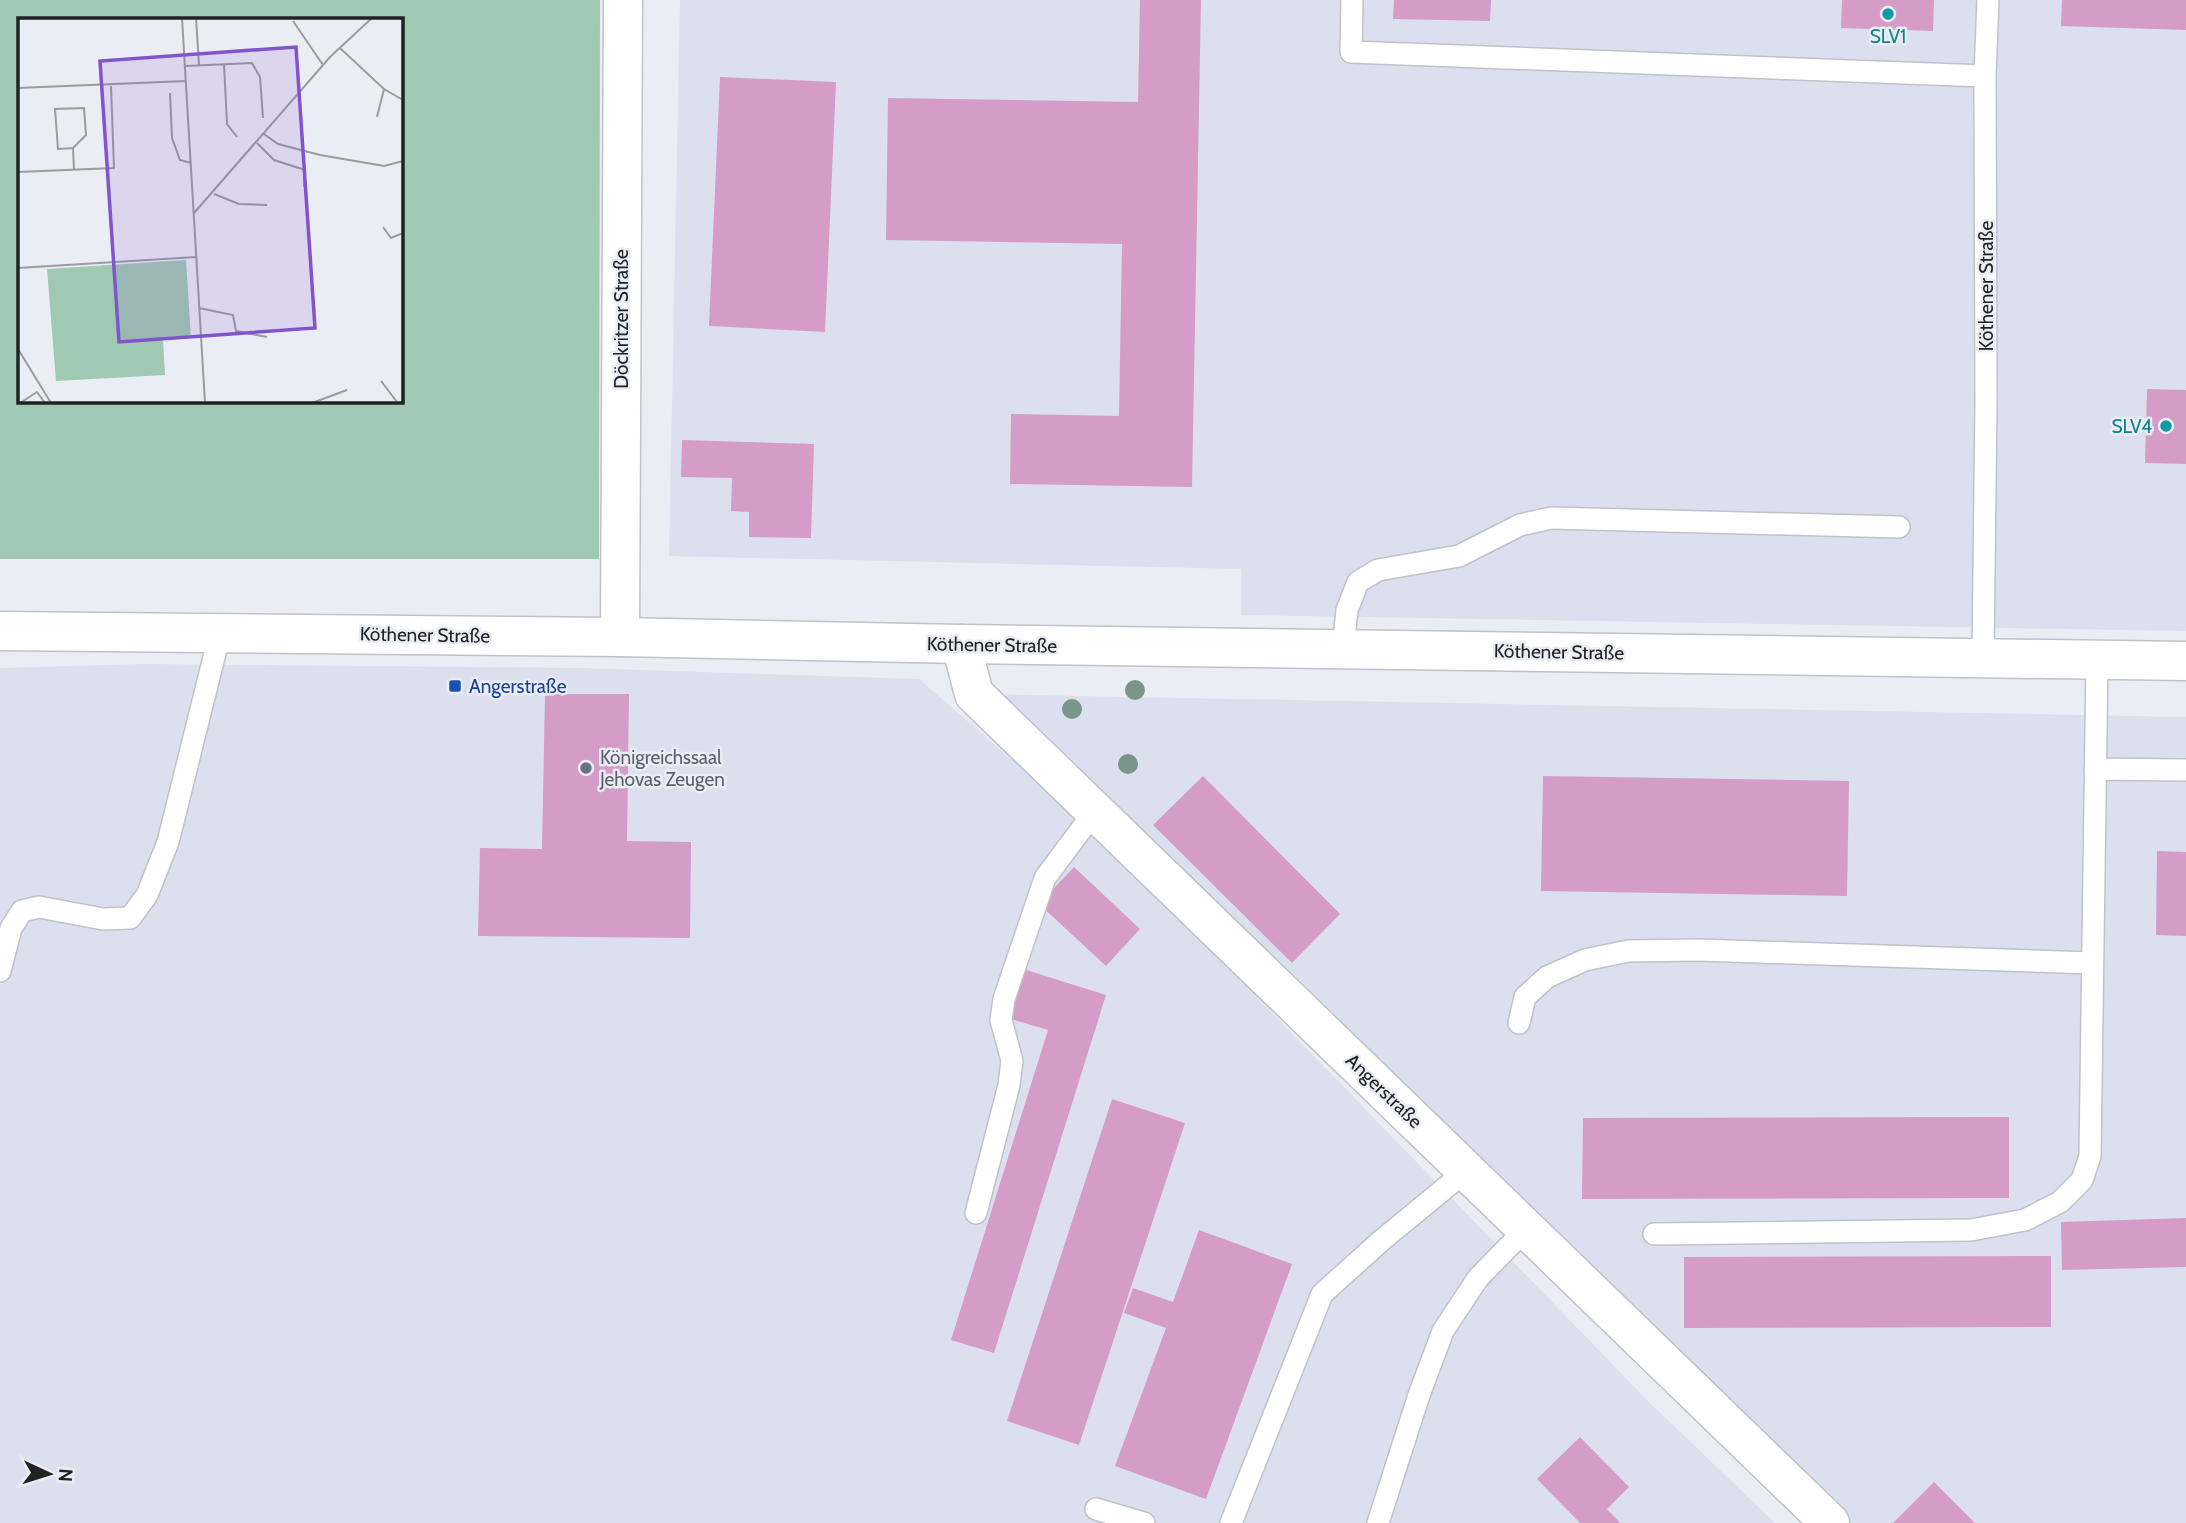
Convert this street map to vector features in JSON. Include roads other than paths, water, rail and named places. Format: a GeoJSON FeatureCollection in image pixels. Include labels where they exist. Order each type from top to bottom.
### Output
{"type":"FeatureCollection","features":[{"type":"Feature","properties":{"kind":"main road","name":"Döckritzer Straße"},"geometry":{"type":"LineString","coordinates":[[620,637],[623,0]]}},
{"type":"Feature","properties":{"kind":"main road","name":"Köthener Straße"},"geometry":{"type":"LineString","coordinates":[[0,631],[620,637],[2186,661]]}},
{"type":"Feature","properties":{"kind":"main road","name":"Angerstraße"},"geometry":{"type":"LineString","coordinates":[[961,644],[974,694],[1830,1523]]}},
{"type":"Feature","properties":{"kind":"lane"},"geometry":{"type":"LineString","coordinates":[[1352,0],[1350,52],[1985,76]]}},
{"type":"Feature","properties":{"kind":"lane","name":"Köthener Straße"},"geometry":{"type":"LineString","coordinates":[[1983,657],[1986,402],[1985,76],[1988,0]]}},
{"type":"Feature","properties":{"kind":"lane"},"geometry":{"type":"LineString","coordinates":[[1343,649],[1347,610],[1358,583],[1378,570],[1459,556],[1520,525],[1552,518],[1899,527]]}},
{"type":"Feature","properties":{"kind":"lane"},"geometry":{"type":"LineString","coordinates":[[0,971],[11,928],[22,911],[39,907],[103,919],[131,918],[147,895],[168,842],[220,633]]}},
{"type":"Feature","properties":{"kind":"lane"},"geometry":{"type":"LineString","coordinates":[[1654,1234],[1971,1230],[2025,1220],[2060,1202],[2082,1180],[2090,1156],[2097,659]]}},
{"type":"Feature","properties":{"kind":"lane"},"geometry":{"type":"LineString","coordinates":[[2095,769],[2186,770]]}},
{"type":"Feature","properties":{"kind":"lane"},"geometry":{"type":"LineString","coordinates":[[976,1213],[1009,1085],[1012,1061],[1002,1020],[1004,999],[1045,878],[1095,811]]}},
{"type":"Feature","properties":{"kind":"lane"},"geometry":{"type":"LineString","coordinates":[[1520,1023],[1525,997],[1547,977],[1585,960],[1628,951],[1700,950],[2092,963]]}},
{"type":"Feature","properties":{"kind":"lane"},"geometry":{"type":"LineString","coordinates":[[1231,1523],[1322,1294],[1466,1171]]}},
{"type":"Feature","properties":{"kind":"lane"},"geometry":{"type":"LineString","coordinates":[[1378,1523],[1419,1395],[1443,1331],[1478,1278],[1526,1229]]}},
{"type":"Feature","properties":{"kind":"lane"},"geometry":{"type":"LineString","coordinates":[[1096,1509],[1144,1523]]}},
{"type":"Feature","properties":{"kind":"place","name":"SLV1"},"geometry":{"type":"Point","coordinates":[1888,14]}},
{"type":"Feature","properties":{"kind":"place","name":"SLV4"},"geometry":{"type":"Point","coordinates":[2166,426]}},
{"type":"Feature","properties":{"kind":"place","name":"Angerstraße"},"geometry":{"type":"Point","coordinates":[455,686]}},
{"type":"Feature","properties":{"kind":"place","name":"Königreichssaal Jehovas Zeugen"},"geometry":{"type":"Point","coordinates":[586,768]}}]}
